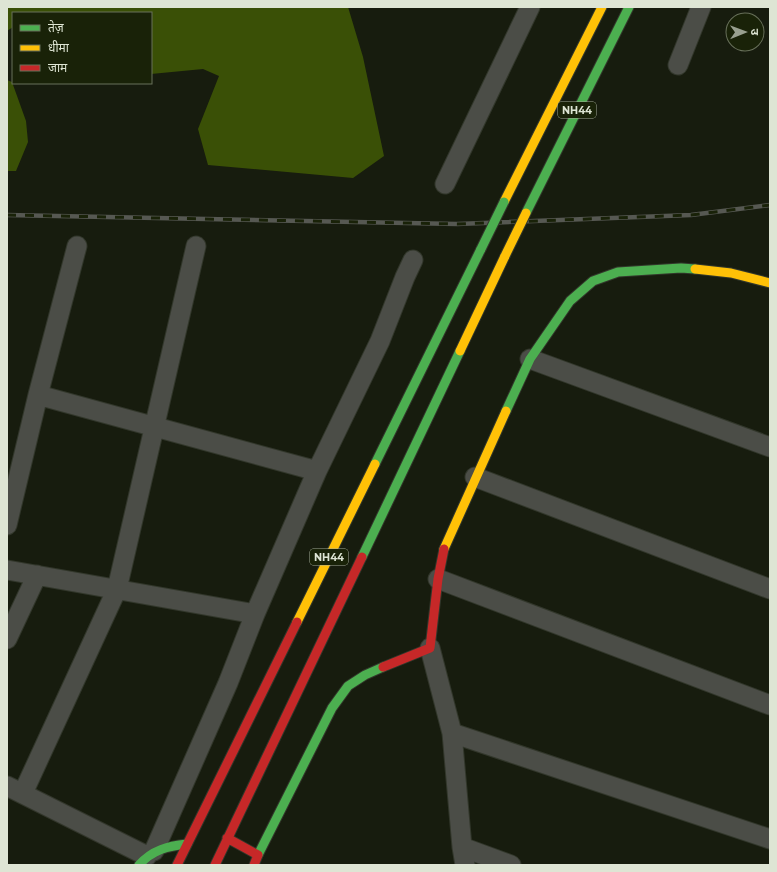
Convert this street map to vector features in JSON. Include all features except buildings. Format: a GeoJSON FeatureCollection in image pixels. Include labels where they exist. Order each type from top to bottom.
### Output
{"type":"FeatureCollection","features":[{"type":"Feature","properties":{"kind":"main road","name":"NH44"},"geometry":{"type":"LineString","coordinates":[[177,865],[504,202],[602,7]]}},
{"type":"Feature","properties":{"kind":"main road","name":"NH44"},"geometry":{"type":"LineString","coordinates":[[215,865],[505,256],[628,7]]}},
{"type":"Feature","properties":{"kind":"main road"},"geometry":{"type":"LineString","coordinates":[[254,865],[332,708],[348,686],[365,675],[430,648],[438,579],[444,548],[474,477],[530,359],[570,300],[593,281],[618,272],[681,268],[731,273],[770,283]]}},
{"type":"Feature","properties":{"kind":"main road"},"geometry":{"type":"LineString","coordinates":[[227,838],[258,855]]}},
{"type":"Feature","properties":{"kind":"main road"},"geometry":{"type":"LineString","coordinates":[[147,857],[171,846],[187,844]]}},
{"type":"Feature","properties":{"kind":"street"},"geometry":{"type":"LineString","coordinates":[[678,65],[701,7]]}},
{"type":"Feature","properties":{"kind":"street"},"geometry":{"type":"LineString","coordinates":[[444,184],[524,9]]}},
{"type":"Feature","properties":{"kind":"street"},"geometry":{"type":"LineString","coordinates":[[7,525],[38,395],[77,246]]}},
{"type":"Feature","properties":{"kind":"street"},"geometry":{"type":"LineString","coordinates":[[196,246],[156,426],[117,589],[15,789],[147,857],[228,683],[255,614],[317,471],[380,342],[404,277],[413,260]]}},
{"type":"Feature","properties":{"kind":"street"},"geometry":{"type":"LineString","coordinates":[[530,359],[770,448]]}},
{"type":"Feature","properties":{"kind":"street"},"geometry":{"type":"LineString","coordinates":[[38,395],[317,471]]}},
{"type":"Feature","properties":{"kind":"street"},"geometry":{"type":"LineString","coordinates":[[474,477],[770,589]]}},
{"type":"Feature","properties":{"kind":"street"},"geometry":{"type":"LineString","coordinates":[[7,570],[255,614]]}},
{"type":"Feature","properties":{"kind":"street"},"geometry":{"type":"LineString","coordinates":[[7,639],[36,575]]}},
{"type":"Feature","properties":{"kind":"street"},"geometry":{"type":"LineString","coordinates":[[438,579],[770,705]]}},
{"type":"Feature","properties":{"kind":"street"},"geometry":{"type":"LineString","coordinates":[[430,648],[452,733],[464,856],[511,865]]}},
{"type":"Feature","properties":{"kind":"street"},"geometry":{"type":"LineString","coordinates":[[452,733],[770,840]]}},
{"type":"Feature","properties":{"kind":"shaded area"},"geometry":{"type":"Polygon","coordinates":[[[7,7],[348,7],[363,57],[384,156],[353,178],[208,165],[198,129],[219,76],[203,69],[152,74],[152,12],[12,12],[12,28],[7,31],[7,7]]]}},
{"type":"Feature","properties":{"kind":"shaded area"},"geometry":{"type":"Polygon","coordinates":[[[7,80],[12,82],[26,121],[28,142],[16,171],[7,171],[7,80]]]}},
{"type":"Feature","properties":{"kind":"railway"},"geometry":{"type":"LineString","coordinates":[[7,215],[457,224],[691,215],[770,205]]}},
{"type":"Feature","properties":{"kind":"traffic: fast"},"geometry":{"type":"LineString","coordinates":[[526,213],[629,7]]}},
{"type":"Feature","properties":{"kind":"traffic: fast"},"geometry":{"type":"LineString","coordinates":[[481,249],[504,202]]}},
{"type":"Feature","properties":{"kind":"traffic: fast"},"geometry":{"type":"LineString","coordinates":[[375,464],[481,249]]}},
{"type":"Feature","properties":{"kind":"traffic: fast"},"geometry":{"type":"LineString","coordinates":[[506,411],[530,359],[570,301],[593,281],[618,272],[681,268],[695,269]]}},
{"type":"Feature","properties":{"kind":"traffic: fast"},"geometry":{"type":"LineString","coordinates":[[362,557],[460,351]]}},
{"type":"Feature","properties":{"kind":"traffic: fast"},"geometry":{"type":"LineString","coordinates":[[258,855],[332,708],[348,686],[365,675],[383,667]]}},
{"type":"Feature","properties":{"kind":"traffic: fast"},"geometry":{"type":"LineString","coordinates":[[139,865],[155,852],[173,846],[187,844]]}},
{"type":"Feature","properties":{"kind":"traffic: slow"},"geometry":{"type":"LineString","coordinates":[[504,202],[602,7]]}},
{"type":"Feature","properties":{"kind":"traffic: slow"},"geometry":{"type":"LineString","coordinates":[[505,256],[526,213]]}},
{"type":"Feature","properties":{"kind":"traffic: slow"},"geometry":{"type":"LineString","coordinates":[[460,351],[505,256]]}},
{"type":"Feature","properties":{"kind":"traffic: slow"},"geometry":{"type":"LineString","coordinates":[[695,269],[731,273],[770,283]]}},
{"type":"Feature","properties":{"kind":"traffic: slow"},"geometry":{"type":"LineString","coordinates":[[444,549],[506,411]]}},
{"type":"Feature","properties":{"kind":"traffic: slow"},"geometry":{"type":"LineString","coordinates":[[297,622],[375,464]]}},
{"type":"Feature","properties":{"kind":"traffic: jam"},"geometry":{"type":"LineString","coordinates":[[383,667],[430,648],[438,579],[444,549]]}},
{"type":"Feature","properties":{"kind":"traffic: jam"},"geometry":{"type":"LineString","coordinates":[[215,865],[362,557]]}},
{"type":"Feature","properties":{"kind":"traffic: jam"},"geometry":{"type":"LineString","coordinates":[[177,865],[297,622]]}},
{"type":"Feature","properties":{"kind":"traffic: jam"},"geometry":{"type":"LineString","coordinates":[[227,838],[258,855],[254,865]]}}]}
